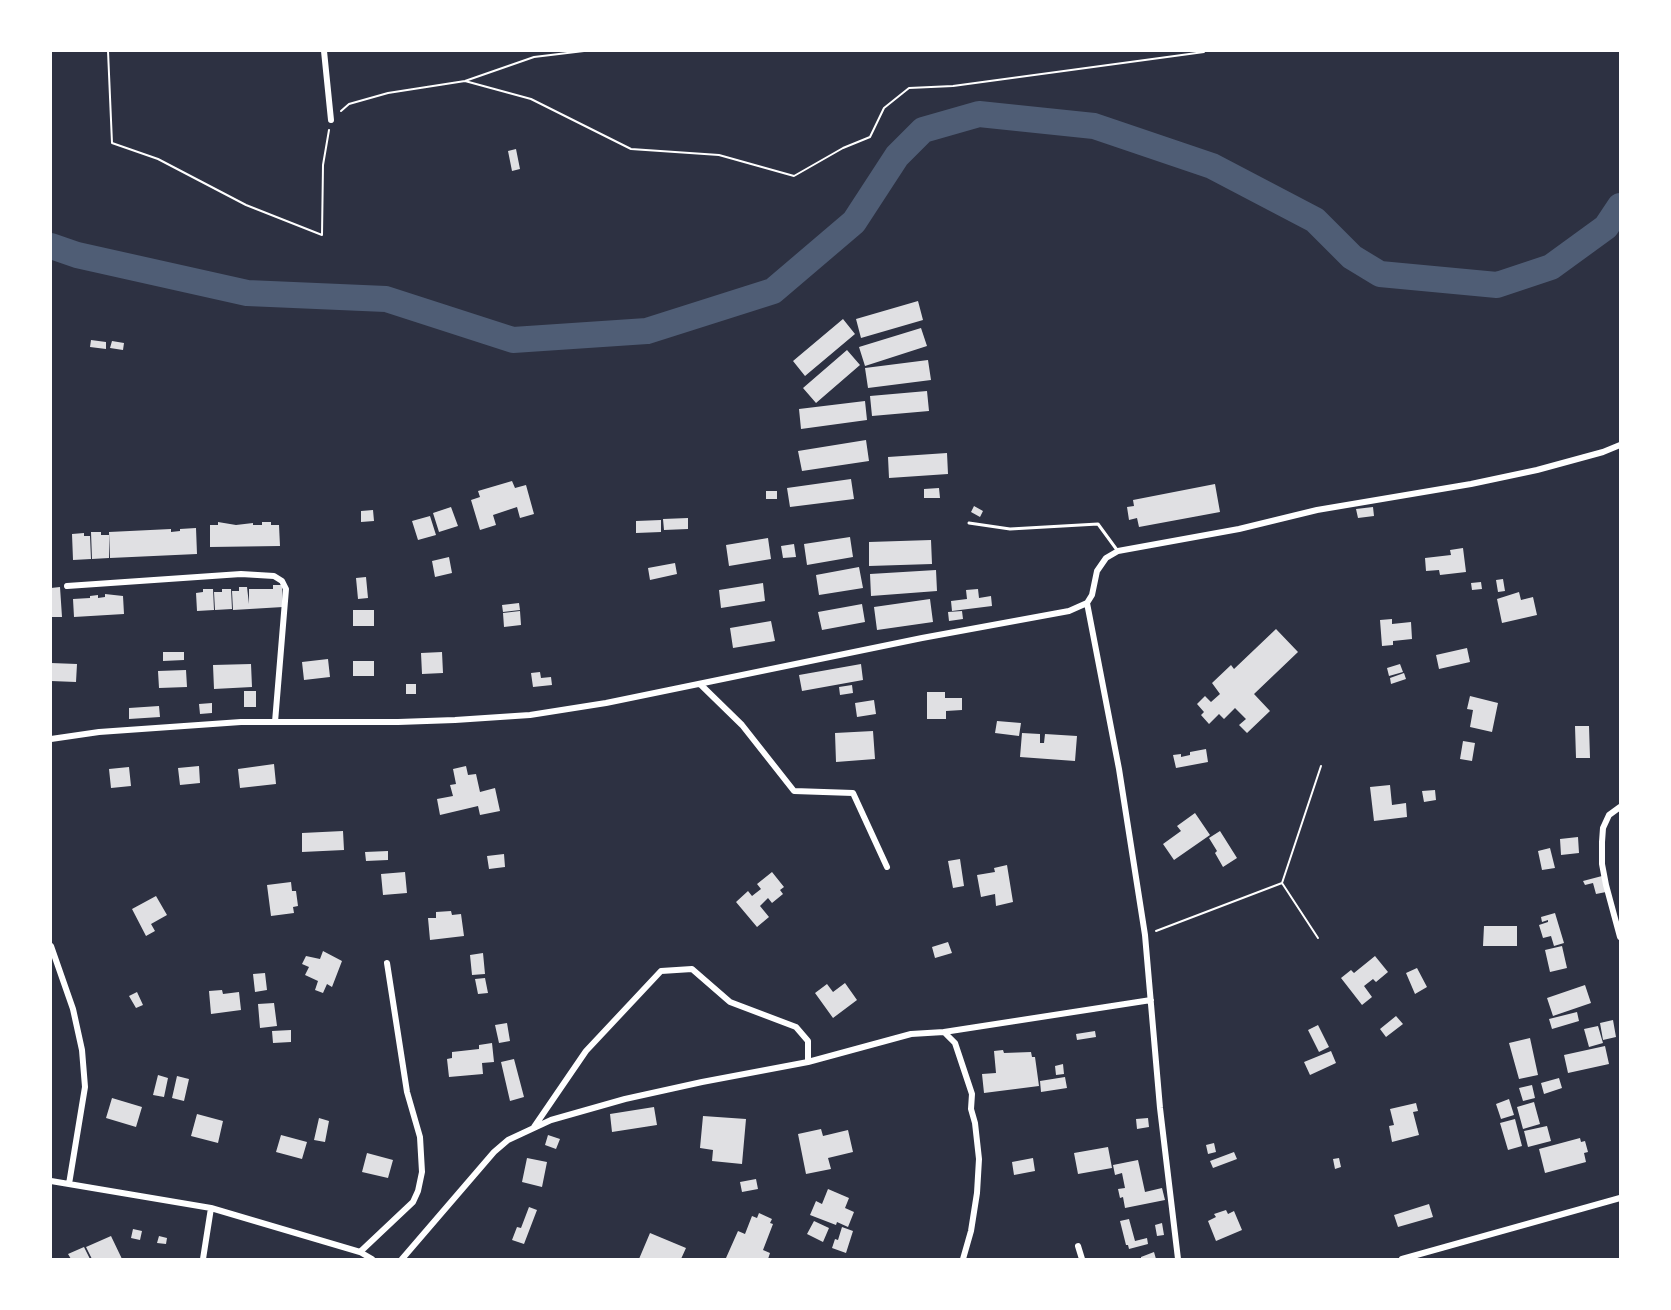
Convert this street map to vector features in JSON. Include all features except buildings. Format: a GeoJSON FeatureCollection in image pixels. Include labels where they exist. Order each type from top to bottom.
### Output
{"type":"FeatureCollection","features":[{"type":"Feature","properties":{"kind":"street"},"geometry":{"type":"LineString","coordinates":[[324,51],[331,120]]}},
{"type":"Feature","properties":{"kind":"street"},"geometry":{"type":"LineString","coordinates":[[51,739],[99,732],[241,722],[398,722],[530,715],[606,703],[1079,608],[1087,603],[1092,595],[1096,571],[1106,558],[1118,551],[1239,529],[1317,510],[1471,484],[1536,470],[1603,452],[1620,445]]}},
{"type":"Feature","properties":{"kind":"street"},"geometry":{"type":"LineString","coordinates":[[68,586],[241,574],[274,576],[282,581],[286,589],[274,722]]}},
{"type":"Feature","properties":{"kind":"street"},"geometry":{"type":"LineString","coordinates":[[1087,603],[1119,769],[1145,935],[1160,1108],[1178,1259]]}},
{"type":"Feature","properties":{"kind":"street"},"geometry":{"type":"LineString","coordinates":[[700,684],[742,725],[794,792],[853,793],[887,867]]}},
{"type":"Feature","properties":{"kind":"street"},"geometry":{"type":"LineString","coordinates":[[1620,807],[1610,815],[1603,828],[1602,842],[1602,864],[1620,937]]}},
{"type":"Feature","properties":{"kind":"street"},"geometry":{"type":"LineString","coordinates":[[51,946],[73,1009],[82,1050],[85,1087],[69,1184]]}},
{"type":"Feature","properties":{"kind":"street"},"geometry":{"type":"LineString","coordinates":[[360,1252],[413,1202],[422,1172],[420,1137],[407,1092],[387,963]]}},
{"type":"Feature","properties":{"kind":"street"},"geometry":{"type":"LineString","coordinates":[[532,1130],[586,1051],[661,971],[692,969],[729,1002],[796,1027],[808,1041],[808,1062]]}},
{"type":"Feature","properties":{"kind":"street"},"geometry":{"type":"LineString","coordinates":[[402,1259],[494,1152],[508,1140],[551,1120],[625,1099],[808,1062],[911,1034],[944,1032],[1151,1000]]}},
{"type":"Feature","properties":{"kind":"street"},"geometry":{"type":"LineString","coordinates":[[944,1032],[955,1043],[972,1094],[971,1109],[979,1159],[971,1231],[963,1259]]}},
{"type":"Feature","properties":{"kind":"street"},"geometry":{"type":"LineString","coordinates":[[51,1181],[211,1209],[360,1252],[372,1259]]}},
{"type":"Feature","properties":{"kind":"street"},"geometry":{"type":"LineString","coordinates":[[1402,1259],[1620,1198]]}},
{"type":"Feature","properties":{"kind":"street"},"geometry":{"type":"LineString","coordinates":[[203,1259],[211,1209]]}},
{"type":"Feature","properties":{"kind":"street"},"geometry":{"type":"LineString","coordinates":[[1078,1246],[1082,1259]]}},
{"type":"Feature","properties":{"kind":"lane"},"geometry":{"type":"LineString","coordinates":[[969,523],[1010,529],[1098,524],[1118,551]]}},
{"type":"Feature","properties":{"kind":"path"},"geometry":{"type":"LineString","coordinates":[[108,51],[112,143],[158,159],[246,205],[322,235],[323,165],[331,120],[349,104],[388,93],[465,81],[534,57],[584,51]]}},
{"type":"Feature","properties":{"kind":"path"},"geometry":{"type":"LineString","coordinates":[[465,81],[531,99],[631,149],[719,155],[794,176],[843,148],[870,137],[884,108],[909,88],[953,86],[1204,52]]}},
{"type":"Feature","properties":{"kind":"path"},"geometry":{"type":"LineString","coordinates":[[1282,883],[1321,766]]}},
{"type":"Feature","properties":{"kind":"path"},"geometry":{"type":"LineString","coordinates":[[1145,935],[1282,883]]}},
{"type":"Feature","properties":{"kind":"path"},"geometry":{"type":"LineString","coordinates":[[1282,883],[1318,938]]}},
{"type":"Feature","properties":{"kind":"waterway"},"geometry":{"type":"LineString","coordinates":[[51,246],[77,255],[247,293],[386,299],[513,340],[647,331],[773,291],[854,222],[897,156],[923,130],[979,114],[1094,126],[1212,166],[1315,220],[1352,257],[1380,274],[1497,285],[1551,267],[1606,227],[1620,206]]}}]}
